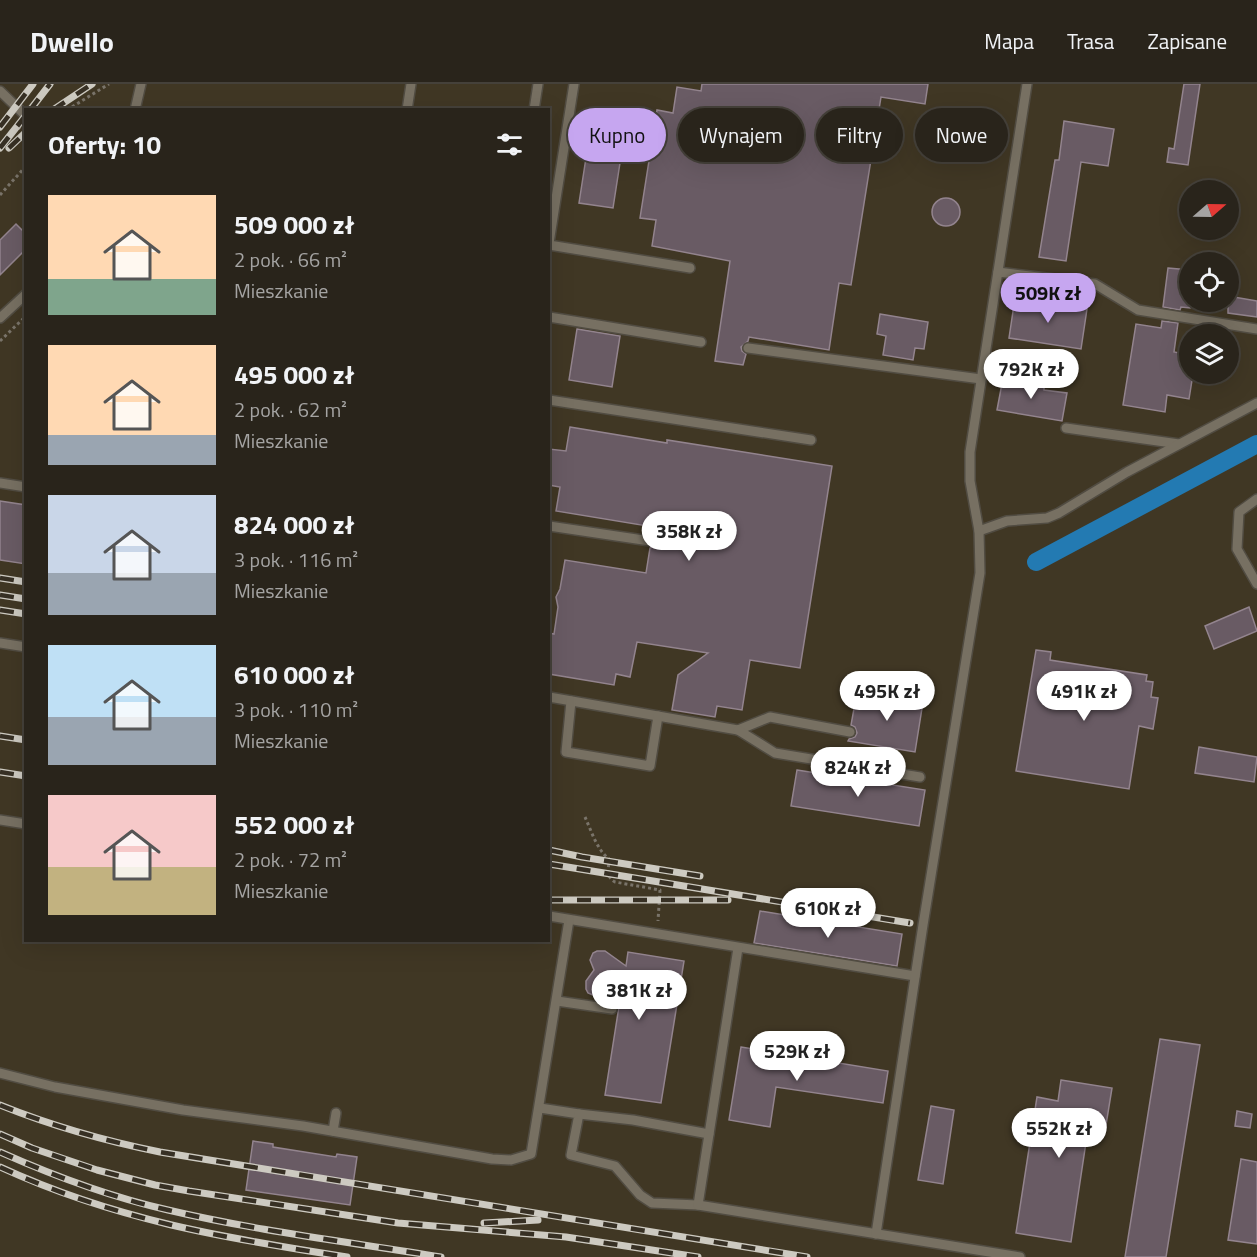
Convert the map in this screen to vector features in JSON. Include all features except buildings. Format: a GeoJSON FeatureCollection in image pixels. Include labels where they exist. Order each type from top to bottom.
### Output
{"type":"FeatureCollection","features":[{"type":"Feature","properties":{"kind":"lane"},"geometry":{"type":"LineString","coordinates":[[135,108],[141,84]]}},
{"type":"Feature","properties":{"kind":"lane"},"geometry":{"type":"LineString","coordinates":[[407,108],[411,84]]}},
{"type":"Feature","properties":{"kind":"lane"},"geometry":{"type":"LineString","coordinates":[[534,108],[538,84]]}},
{"type":"Feature","properties":{"kind":"lane"},"geometry":{"type":"LineString","coordinates":[[550,238],[574,84]]}},
{"type":"Feature","properties":{"kind":"lane"},"geometry":{"type":"LineString","coordinates":[[876,1234],[980,573],[979,531],[970,482],[970,452],[1027,84]]}},
{"type":"Feature","properties":{"kind":"lane"},"geometry":{"type":"LineString","coordinates":[[0,91],[24,114]]}},
{"type":"Feature","properties":{"kind":"lane"},"geometry":{"type":"LineString","coordinates":[[550,244],[690,268]]}},
{"type":"Feature","properties":{"kind":"lane"},"geometry":{"type":"LineString","coordinates":[[998,272],[1095,284],[1138,310],[1257,329]]}},
{"type":"Feature","properties":{"kind":"lane"},"geometry":{"type":"LineString","coordinates":[[0,318],[24,296]]}},
{"type":"Feature","properties":{"kind":"lane"},"geometry":{"type":"LineString","coordinates":[[550,318],[701,342]]}},
{"type":"Feature","properties":{"kind":"lane"},"geometry":{"type":"LineString","coordinates":[[748,348],[981,379]]}},
{"type":"Feature","properties":{"kind":"lane"},"geometry":{"type":"LineString","coordinates":[[550,400],[811,440]]}},
{"type":"Feature","properties":{"kind":"lane"},"geometry":{"type":"LineString","coordinates":[[979,531],[990,525],[1007,521],[1047,518],[1059,513],[1179,444],[1257,404]]}},
{"type":"Feature","properties":{"kind":"lane"},"geometry":{"type":"LineString","coordinates":[[1066,428],[1179,444]]}},
{"type":"Feature","properties":{"kind":"lane"},"geometry":{"type":"LineString","coordinates":[[0,483],[24,487]]}},
{"type":"Feature","properties":{"kind":"lane"},"geometry":{"type":"LineString","coordinates":[[1257,499],[1239,512],[1237,549],[1257,584]]}},
{"type":"Feature","properties":{"kind":"lane"},"geometry":{"type":"LineString","coordinates":[[550,526],[650,541]]}},
{"type":"Feature","properties":{"kind":"lane"},"geometry":{"type":"LineString","coordinates":[[0,643],[24,647]]}},
{"type":"Feature","properties":{"kind":"lane"},"geometry":{"type":"LineString","coordinates":[[550,697],[738,730],[775,753],[920,777]]}},
{"type":"Feature","properties":{"kind":"lane"},"geometry":{"type":"LineString","coordinates":[[571,701],[566,752],[650,766],[658,716]]}},
{"type":"Feature","properties":{"kind":"lane"},"geometry":{"type":"LineString","coordinates":[[738,730],[770,717],[850,732]]}},
{"type":"Feature","properties":{"kind":"lane"},"geometry":{"type":"LineString","coordinates":[[0,820],[24,825]]}},
{"type":"Feature","properties":{"kind":"lane"},"geometry":{"type":"LineString","coordinates":[[550,916],[915,976]]}},
{"type":"Feature","properties":{"kind":"lane"},"geometry":{"type":"LineString","coordinates":[[0,1073],[55,1087],[183,1110],[333,1131],[492,1159],[511,1160],[531,1154],[569,920]]}},
{"type":"Feature","properties":{"kind":"lane"},"geometry":{"type":"LineString","coordinates":[[698,1205],[738,948]]}},
{"type":"Feature","properties":{"kind":"lane"},"geometry":{"type":"LineString","coordinates":[[557,1001],[612,1009]]}},
{"type":"Feature","properties":{"kind":"lane"},"geometry":{"type":"LineString","coordinates":[[540,1108],[633,1120],[710,1134]]}},
{"type":"Feature","properties":{"kind":"lane"},"geometry":{"type":"LineString","coordinates":[[333,1131],[336,1113]]}},
{"type":"Feature","properties":{"kind":"lane"},"geometry":{"type":"LineString","coordinates":[[579,1114],[571,1155],[615,1166],[640,1195],[652,1203],[698,1205],[1020,1257]]}},
{"type":"Feature","properties":{"kind":"path"},"geometry":{"type":"LineString","coordinates":[[70,108],[109,84]]}},
{"type":"Feature","properties":{"kind":"path"},"geometry":{"type":"LineString","coordinates":[[0,195],[24,168]]}},
{"type":"Feature","properties":{"kind":"path"},"geometry":{"type":"LineString","coordinates":[[0,341],[24,318]]}},
{"type":"Feature","properties":{"kind":"path"},"geometry":{"type":"LineString","coordinates":[[585,817],[604,855],[609,859],[610,879],[615,882],[660,890],[657,935]]}},
{"type":"Feature","properties":{"kind":"shaded area"},"geometry":{"type":"Polygon","coordinates":[[[0,84],[1257,84],[1257,1257],[0,1257],[0,84]]]}},
{"type":"Feature","properties":{"kind":"waterway"},"geometry":{"type":"LineString","coordinates":[[1036,562],[1257,444]]}},
{"type":"Feature","properties":{"kind":"railway"},"geometry":{"type":"LineString","coordinates":[[0,127],[33,84]]}},
{"type":"Feature","properties":{"kind":"railway"},"geometry":{"type":"LineString","coordinates":[[32,108],[50,84]]}},
{"type":"Feature","properties":{"kind":"railway"},"geometry":{"type":"LineString","coordinates":[[56,108],[92,84]]}},
{"type":"Feature","properties":{"kind":"railway"},"geometry":{"type":"LineString","coordinates":[[0,148],[24,118]]}},
{"type":"Feature","properties":{"kind":"railway"},"geometry":{"type":"LineString","coordinates":[[9,148],[24,134]]}},
{"type":"Feature","properties":{"kind":"railway"},"geometry":{"type":"LineString","coordinates":[[0,578],[24,582]]}},
{"type":"Feature","properties":{"kind":"railway"},"geometry":{"type":"LineString","coordinates":[[0,595],[24,599]]}},
{"type":"Feature","properties":{"kind":"railway"},"geometry":{"type":"LineString","coordinates":[[0,610],[24,614]]}},
{"type":"Feature","properties":{"kind":"railway"},"geometry":{"type":"LineString","coordinates":[[0,736],[24,740]]}},
{"type":"Feature","properties":{"kind":"railway"},"geometry":{"type":"LineString","coordinates":[[0,772],[24,776]]}},
{"type":"Feature","properties":{"kind":"railway"},"geometry":{"type":"LineString","coordinates":[[550,850],[700,876]]}},
{"type":"Feature","properties":{"kind":"railway"},"geometry":{"type":"LineString","coordinates":[[550,864],[910,923]]}},
{"type":"Feature","properties":{"kind":"railway"},"geometry":{"type":"LineString","coordinates":[[550,900],[728,900]]}},
{"type":"Feature","properties":{"kind":"railway"},"geometry":{"type":"LineString","coordinates":[[0,1105],[79,1132],[160,1152],[807,1257]]}},
{"type":"Feature","properties":{"kind":"railway"},"geometry":{"type":"LineString","coordinates":[[0,1134],[32,1148],[97,1170],[189,1191],[398,1223],[566,1237],[698,1257]]}},
{"type":"Feature","properties":{"kind":"railway"},"geometry":{"type":"LineString","coordinates":[[0,1152],[82,1185],[168,1210],[269,1230],[441,1257]]}},
{"type":"Feature","properties":{"kind":"railway"},"geometry":{"type":"LineString","coordinates":[[0,1167],[85,1201],[170,1225],[347,1257]]}},
{"type":"Feature","properties":{"kind":"railway"},"geometry":{"type":"LineString","coordinates":[[484,1223],[538,1220]]}}]}
